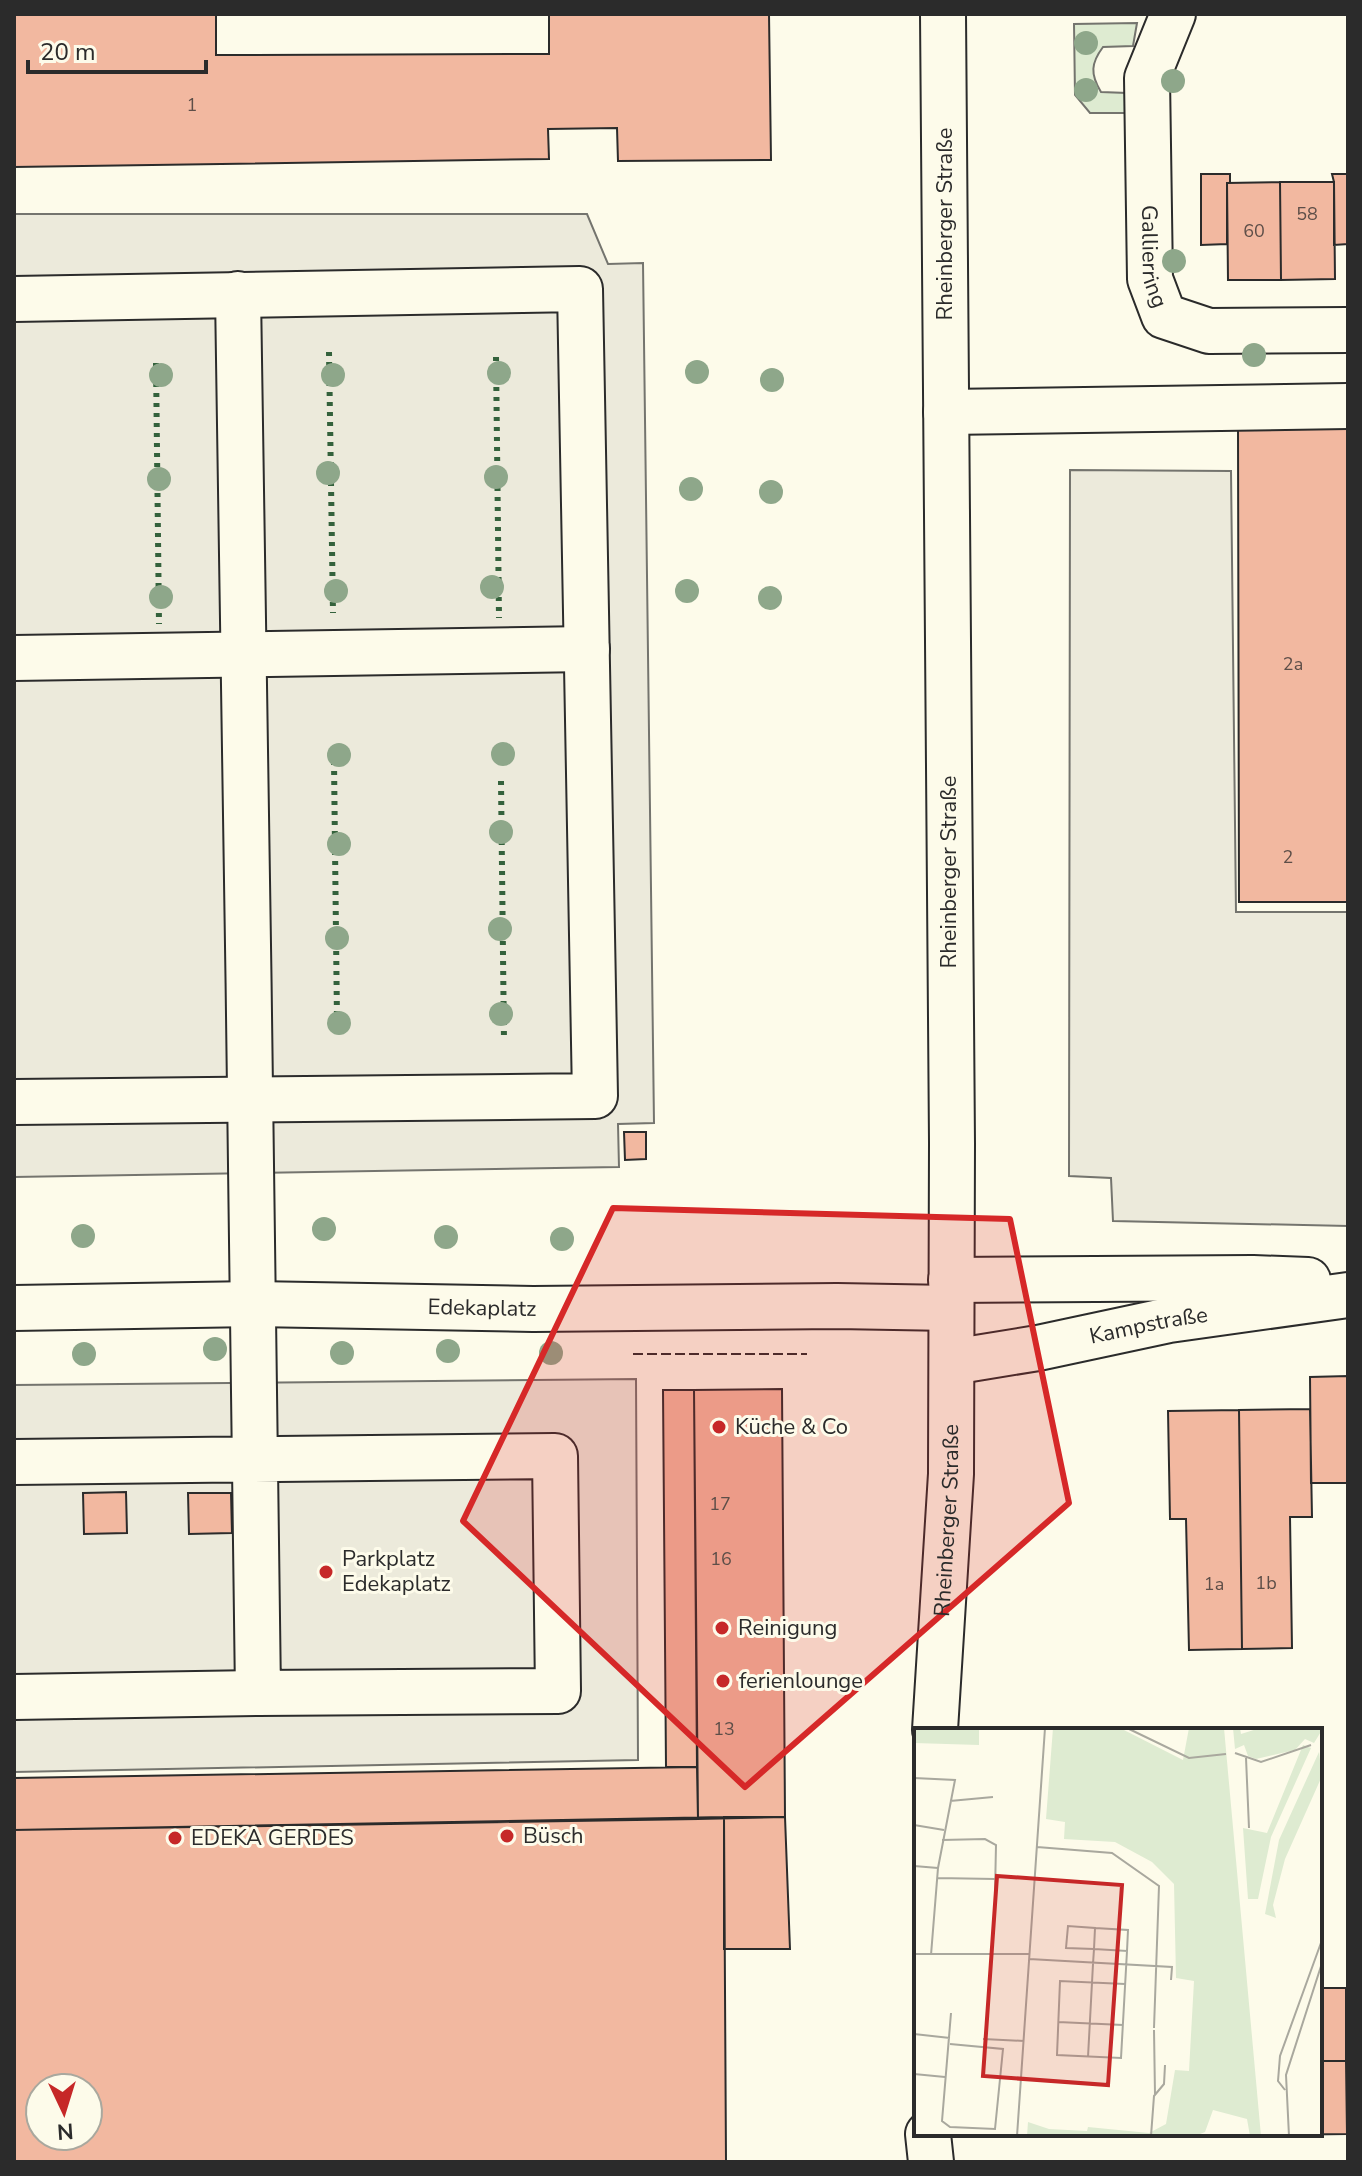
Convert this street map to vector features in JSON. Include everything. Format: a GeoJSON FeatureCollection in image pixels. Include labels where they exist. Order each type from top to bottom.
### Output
{"type":"FeatureCollection","features":[{"type":"Feature","properties":{"kind":"street","name":"Rheinberger Straße"},"geometry":{"type":"LineString","coordinates":[[935,1728],[951,1506],[952,1362],[943,14]]}},
{"type":"Feature","properties":{"kind":"street","name":"Gallierring"},"geometry":{"type":"LineString","coordinates":[[1173,14],[1147,78],[1150,279],[1164,316],[1209,331],[1348,330]]}},
{"type":"Feature","properties":{"kind":"street"},"geometry":{"type":"LineString","coordinates":[[14,299],[580,289],[595,1096],[14,1102]]}},
{"type":"Feature","properties":{"kind":"street"},"geometry":{"type":"LineString","coordinates":[[238,294],[258,1693]]}},
{"type":"Feature","properties":{"kind":"street"},"geometry":{"type":"LineString","coordinates":[[946,412],[1348,406]]}},
{"type":"Feature","properties":{"kind":"street"},"geometry":{"type":"LineString","coordinates":[[14,658],[587,649]]}},
{"type":"Feature","properties":{"kind":"street","name":"Kampstraße"},"geometry":{"type":"LineString","coordinates":[[951,1294],[1253,1278],[1348,1282]]}},
{"type":"Feature","properties":{"kind":"street","name":"Edekaplatz"},"geometry":{"type":"LineString","coordinates":[[14,1308],[254,1304],[533,1309],[837,1306],[951,1294]]}},
{"type":"Feature","properties":{"kind":"street","name":"Kampstraße"},"geometry":{"type":"LineString","coordinates":[[952,1362],[1038,1348],[1169,1320],[1348,1295]]}},
{"type":"Feature","properties":{"kind":"street"},"geometry":{"type":"LineString","coordinates":[[14,1462],[555,1456],[558,1691],[14,1697]]}},
{"type":"Feature","properties":{"kind":"street"},"geometry":{"type":"LineString","coordinates":[[928,2136],[931,2162]]}},
{"type":"Feature","properties":{"kind":"highlighted area"},"geometry":{"type":"Polygon","coordinates":[[[613,1208],[1010,1219],[1069,1503],[745,1787],[463,1521],[613,1208]]]}},
{"type":"Feature","properties":{"kind":"green space"},"geometry":{"type":"Polygon","coordinates":[[[1137,23],[1133,46],[1103,47],[1093,69],[1101,92],[1127,93],[1126,113],[1090,113],[1075,95],[1074,24],[1137,23]]]}},
{"type":"Feature","properties":{"kind":"shaded area"},"geometry":{"type":"Polygon","coordinates":[[[14,214],[587,214],[608,264],[643,263],[654,1123],[618,1124],[619,1167],[14,1177],[14,214]]]}},
{"type":"Feature","properties":{"kind":"shaded area"},"geometry":{"type":"Polygon","coordinates":[[[1070,470],[1231,471],[1236,912],[1348,912],[1348,1226],[1113,1221],[1111,1178],[1069,1176],[1070,470]]]}},
{"type":"Feature","properties":{"kind":"shaded area","name":"Parkplatz Edekaplatz"},"geometry":{"type":"Polygon","coordinates":[[[636,1379],[638,1760],[14,1772],[14,1385],[636,1379]]]}},
{"type":"Feature","properties":{"kind":"building"},"geometry":{"type":"Polygon","coordinates":[[[14,14],[216,14],[216,55],[549,54],[549,14],[769,14],[771,160],[618,161],[617,128],[548,129],[549,159],[14,167],[14,14]]]}},
{"type":"Feature","properties":{"kind":"building"},"geometry":{"type":"Polygon","coordinates":[[[1201,174],[1230,174],[1230,183],[1227,183],[1227,244],[1201,245],[1201,174]]]}},
{"type":"Feature","properties":{"kind":"building"},"geometry":{"type":"Polygon","coordinates":[[[1332,174],[1348,174],[1348,244],[1334,245],[1332,174]]]}},
{"type":"Feature","properties":{"kind":"building"},"geometry":{"type":"Polygon","coordinates":[[[1280,182],[1334,182],[1335,279],[1281,280],[1280,182]]]}},
{"type":"Feature","properties":{"kind":"building"},"geometry":{"type":"Polygon","coordinates":[[[1280,182],[1281,280],[1228,280],[1227,183],[1280,182]]]}},
{"type":"Feature","properties":{"kind":"building"},"geometry":{"type":"Polygon","coordinates":[[[1238,426],[1348,427],[1348,902],[1239,902],[1238,426]]]}},
{"type":"Feature","properties":{"kind":"building"},"geometry":{"type":"Polygon","coordinates":[[[624,1132],[646,1132],[646,1159],[625,1160],[624,1132]]]}},
{"type":"Feature","properties":{"kind":"building"},"geometry":{"type":"Polygon","coordinates":[[[1348,1376],[1348,1483],[1311,1483],[1310,1377],[1348,1376]]]}},
{"type":"Feature","properties":{"kind":"building"},"geometry":{"type":"Polygon","coordinates":[[[782,1389],[785,1817],[698,1819],[694,1390],[782,1389]]]}},
{"type":"Feature","properties":{"kind":"building"},"geometry":{"type":"Polygon","coordinates":[[[663,1390],[694,1390],[697,1767],[666,1767],[663,1390]]]}},
{"type":"Feature","properties":{"kind":"building"},"geometry":{"type":"Polygon","coordinates":[[[1310,1409],[1312,1517],[1290,1517],[1292,1648],[1242,1649],[1239,1410],[1310,1409]]]}},
{"type":"Feature","properties":{"kind":"building"},"geometry":{"type":"Polygon","coordinates":[[[1239,1410],[1242,1649],[1189,1650],[1186,1519],[1170,1519],[1168,1411],[1239,1410]]]}},
{"type":"Feature","properties":{"kind":"building"},"geometry":{"type":"Polygon","coordinates":[[[126,1492],[127,1533],[84,1534],[83,1493],[126,1492]]]}},
{"type":"Feature","properties":{"kind":"building"},"geometry":{"type":"Polygon","coordinates":[[[188,1493],[231,1493],[232,1533],[189,1534],[188,1493]]]}},
{"type":"Feature","properties":{"kind":"building"},"geometry":{"type":"Polygon","coordinates":[[[697,1767],[698,1819],[14,1830],[14,1778],[697,1767]]]}},
{"type":"Feature","properties":{"kind":"building"},"geometry":{"type":"Polygon","coordinates":[[[724,1817],[726,2162],[14,2162],[14,1830],[724,1817]]]}},
{"type":"Feature","properties":{"kind":"building"},"geometry":{"type":"Polygon","coordinates":[[[724,1817],[785,1817],[790,1949],[724,1949],[724,1817]]]}},
{"type":"Feature","properties":{"kind":"building"},"geometry":{"type":"Polygon","coordinates":[[[1322,1988],[1346,1988],[1346,2061],[1322,2061],[1322,1988]]]}},
{"type":"Feature","properties":{"kind":"building"},"geometry":{"type":"Polygon","coordinates":[[[1322,2061],[1346,2061],[1347,2134],[1322,2134],[1322,2061]]]}},
{"type":"Feature","properties":{"kind":"hedge"},"geometry":{"type":"LineString","coordinates":[[329,352],[333,613]]}},
{"type":"Feature","properties":{"kind":"hedge"},"geometry":{"type":"LineString","coordinates":[[496,357],[499,618]]}},
{"type":"Feature","properties":{"kind":"hedge"},"geometry":{"type":"LineString","coordinates":[[156,363],[159,624]]}},
{"type":"Feature","properties":{"kind":"hedge"},"geometry":{"type":"LineString","coordinates":[[334,761],[337,1021]]}},
{"type":"Feature","properties":{"kind":"hedge"},"geometry":{"type":"LineString","coordinates":[[501,781],[504,1041]]}},
{"type":"Feature","properties":{"kind":"fence"},"geometry":{"type":"LineString","coordinates":[[633,1354],[807,1354]]}},
{"type":"Feature","properties":{"kind":"place","name":"Küche & Co"},"geometry":{"type":"Point","coordinates":[719,1427]}},
{"type":"Feature","properties":{"kind":"place","name":"Parkplatz Edekaplatz"},"geometry":{"type":"Point","coordinates":[326,1572]}},
{"type":"Feature","properties":{"kind":"place","name":"Reinigung"},"geometry":{"type":"Point","coordinates":[722,1628]}},
{"type":"Feature","properties":{"kind":"place","name":"ferienlounge"},"geometry":{"type":"Point","coordinates":[723,1681]}},
{"type":"Feature","properties":{"kind":"place","name":"Büsch"},"geometry":{"type":"Point","coordinates":[507,1836]}},
{"type":"Feature","properties":{"kind":"place","name":"EDEKA GERDES"},"geometry":{"type":"Point","coordinates":[175,1838]}}]}
